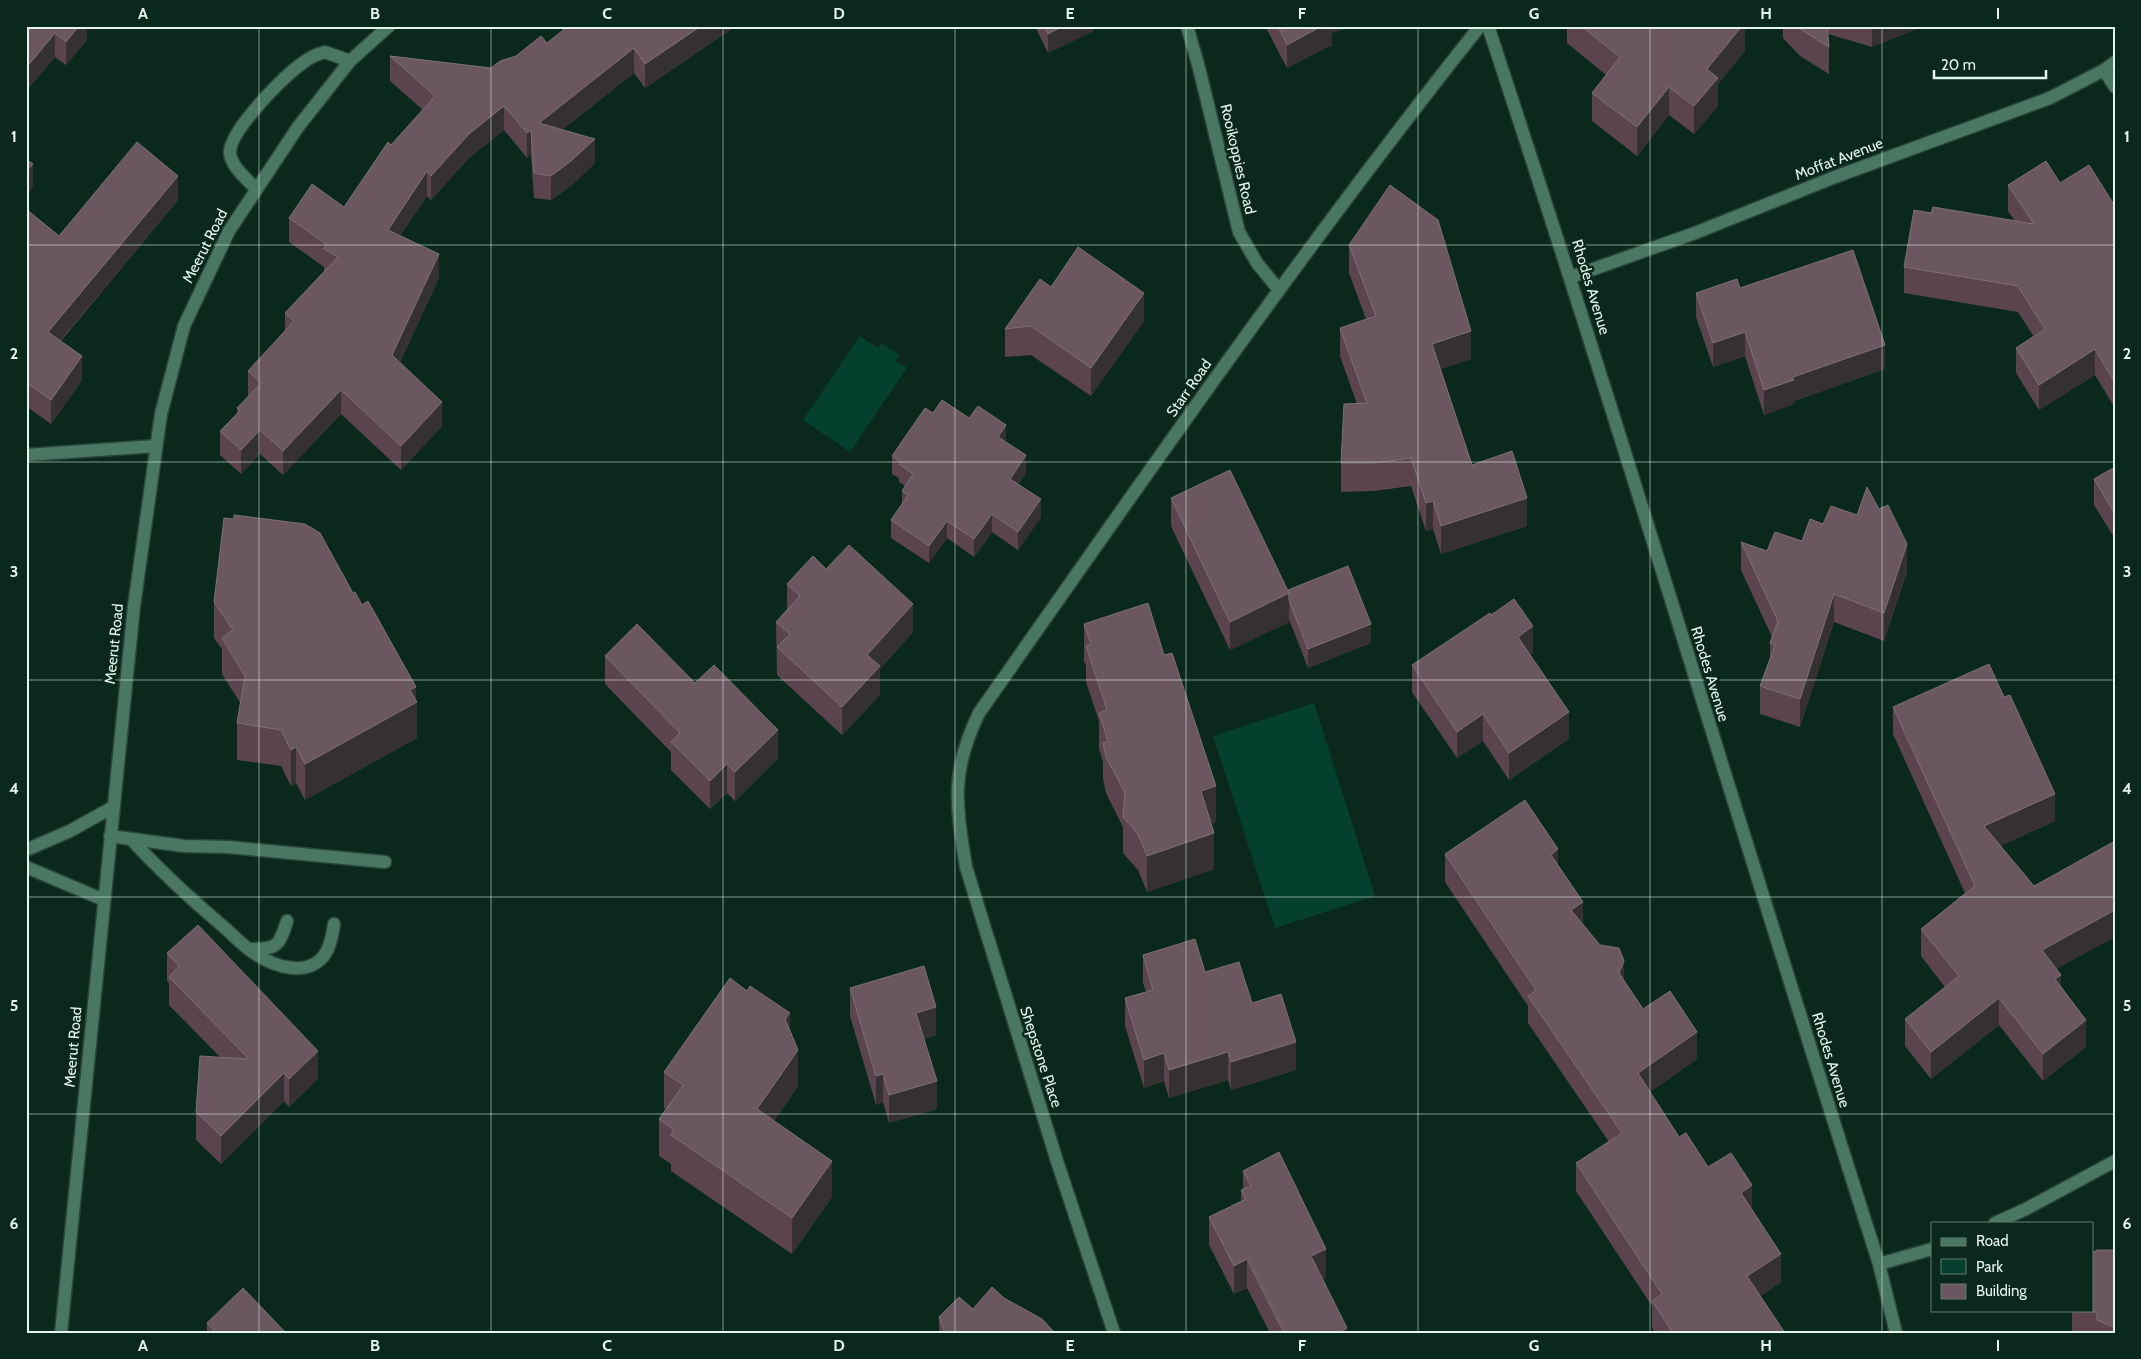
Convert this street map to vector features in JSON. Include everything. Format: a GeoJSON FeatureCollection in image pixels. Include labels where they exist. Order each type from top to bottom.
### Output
{"type":"FeatureCollection","features":[{"type":"Feature","properties":{"kind":"street","name":"Rooikoppies Road"},"geometry":{"type":"LineString","coordinates":[[1186,26],[1199,68],[1239,232],[1257,263],[1279,290]]}},
{"type":"Feature","properties":{"kind":"street","name":"Starr Road"},"geometry":{"type":"LineString","coordinates":[[956,787],[962,751],[979,713],[1279,290],[1417,106],[1480,26]]}},
{"type":"Feature","properties":{"kind":"street","name":"Rhodes Avenue"},"geometry":{"type":"LineString","coordinates":[[1488,26],[1571,277],[1662,575],[1879,1264],[1896,1333]]}},
{"type":"Feature","properties":{"kind":"street","name":"Meerut Road"},"geometry":{"type":"LineString","coordinates":[[61,1333],[134,606],[161,414],[184,326],[229,231],[284,144],[350,61],[387,27]]}},
{"type":"Feature","properties":{"kind":"street"},"geometry":{"type":"LineString","coordinates":[[256,189],[236,167],[231,155],[235,139],[243,126],[264,99],[305,61],[325,52],[350,61]]}},
{"type":"Feature","properties":{"kind":"street","name":"Moffat Avenue"},"geometry":{"type":"LineString","coordinates":[[1571,277],[1695,233],[1835,177],[2050,98],[2104,70],[2115,62]]}},
{"type":"Feature","properties":{"kind":"street"},"geometry":{"type":"LineString","coordinates":[[2104,70],[2115,87]]}},
{"type":"Feature","properties":{"kind":"street"},"geometry":{"type":"LineString","coordinates":[[26,455],[156,446]]}},
{"type":"Feature","properties":{"kind":"street","name":"Shepstone Place"},"geometry":{"type":"LineString","coordinates":[[956,787],[966,867],[1051,1142],[1114,1333]]}},
{"type":"Feature","properties":{"kind":"street"},"geometry":{"type":"LineString","coordinates":[[26,850],[70,831],[113,807]]}},
{"type":"Feature","properties":{"kind":"street"},"geometry":{"type":"LineString","coordinates":[[110,836],[184,846],[228,846],[385,862]]}},
{"type":"Feature","properties":{"kind":"street"},"geometry":{"type":"LineString","coordinates":[[131,839],[150,861],[199,906],[249,949],[272,963],[306,968],[320,960],[325,953],[334,924]]}},
{"type":"Feature","properties":{"kind":"street"},"geometry":{"type":"LineString","coordinates":[[26,867],[104,900]]}},
{"type":"Feature","properties":{"kind":"street"},"geometry":{"type":"LineString","coordinates":[[249,949],[265,949],[277,945],[282,938],[287,921]]}},
{"type":"Feature","properties":{"kind":"street"},"geometry":{"type":"LineString","coordinates":[[1997,1222],[2026,1209],[2115,1161]]}},
{"type":"Feature","properties":{"kind":"street"},"geometry":{"type":"LineString","coordinates":[[1879,1264],[1931,1249]]}},
{"type":"Feature","properties":{"kind":"green space"},"geometry":{"type":"Polygon","coordinates":[[[860,336],[878,348],[881,343],[899,355],[896,361],[907,368],[850,452],[803,420],[860,336]]]}},
{"type":"Feature","properties":{"kind":"green space"},"geometry":{"type":"Polygon","coordinates":[[[1314,703],[1375,896],[1275,928],[1213,736],[1314,703]]]}},
{"type":"Feature","properties":{"kind":"building"},"geometry":{"type":"Polygon","coordinates":[[[26,26],[79,26],[66,42],[55,33],[26,68],[26,26]]]}},
{"type":"Feature","properties":{"kind":"building"},"geometry":{"type":"Polygon","coordinates":[[[568,26],[701,26],[645,64],[634,48],[539,123],[595,139],[551,176],[534,173],[531,130],[527,133],[504,106],[469,134],[431,176],[427,171],[388,230],[439,254],[392,355],[442,402],[401,446],[341,390],[283,451],[260,430],[241,450],[220,431],[240,411],[237,408],[261,383],[248,371],[294,321],[285,313],[338,257],[324,249],[326,244],[289,218],[312,184],[344,207],[388,142],[391,145],[435,96],[390,56],[491,68],[500,61],[516,56],[541,36],[547,43],[568,26]]]}},
{"type":"Feature","properties":{"kind":"building"},"geometry":{"type":"Polygon","coordinates":[[[1044,26],[1063,26],[1048,34],[1044,26]]]}},
{"type":"Feature","properties":{"kind":"building"},"geometry":{"type":"Polygon","coordinates":[[[1278,26],[1322,26],[1287,45],[1278,26]]]}},
{"type":"Feature","properties":{"kind":"building"},"geometry":{"type":"Polygon","coordinates":[[[1581,26],[1742,26],[1707,69],[1718,78],[1694,106],[1669,87],[1637,127],[1592,93],[1620,57],[1581,26]]]}},
{"type":"Feature","properties":{"kind":"building"},"geometry":{"type":"Polygon","coordinates":[[[1797,26],[1827,26],[1829,47],[1800,29],[1797,26]]]}},
{"type":"Feature","properties":{"kind":"building"},"geometry":{"type":"Polygon","coordinates":[[[137,142],[178,176],[48,332],[82,356],[51,400],[26,382],[26,209],[59,236],[137,142]]]}},
{"type":"Feature","properties":{"kind":"building"},"geometry":{"type":"Polygon","coordinates":[[[26,159],[33,164],[26,172],[26,159]]]}},
{"type":"Feature","properties":{"kind":"building"},"geometry":{"type":"Polygon","coordinates":[[[2046,161],[2060,183],[2089,165],[2115,206],[2115,383],[2095,349],[2039,385],[2016,348],[2045,329],[2018,286],[1904,267],[1914,210],[1931,213],[1933,207],[2034,224],[2008,185],[2046,161]]]}},
{"type":"Feature","properties":{"kind":"building"},"geometry":{"type":"Polygon","coordinates":[[[1390,185],[1438,220],[1471,331],[1432,344],[1472,465],[1512,451],[1527,498],[1441,526],[1433,501],[1426,503],[1411,458],[1374,463],[1341,463],[1344,404],[1367,403],[1340,328],[1376,316],[1349,245],[1390,185]]]}},
{"type":"Feature","properties":{"kind":"building"},"geometry":{"type":"Polygon","coordinates":[[[1078,247],[1144,293],[1091,368],[1031,326],[1005,329],[1040,279],[1051,287],[1078,247]]]}},
{"type":"Feature","properties":{"kind":"building"},"geometry":{"type":"Polygon","coordinates":[[[1853,250],[1885,345],[1793,377],[1794,380],[1764,390],[1745,332],[1713,343],[1696,293],[1737,279],[1740,288],[1853,250]]]}},
{"type":"Feature","properties":{"kind":"building"},"geometry":{"type":"Polygon","coordinates":[[[942,400],[969,418],[978,406],[1006,425],[998,437],[1026,455],[1010,479],[1041,499],[1018,532],[992,514],[974,539],[947,521],[929,546],[891,520],[908,495],[902,491],[913,474],[899,464],[901,462],[892,456],[925,408],[933,413],[942,400]]]}},
{"type":"Feature","properties":{"kind":"building"},"geometry":{"type":"Polygon","coordinates":[[[2115,467],[2115,514],[2094,479],[2115,467]]]}},
{"type":"Feature","properties":{"kind":"building"},"geometry":{"type":"Polygon","coordinates":[[[1230,470],[1289,593],[1230,622],[1171,498],[1230,470]]]}},
{"type":"Feature","properties":{"kind":"building"},"geometry":{"type":"Polygon","coordinates":[[[1867,487],[1879,509],[1888,505],[1907,544],[1884,613],[1834,594],[1800,699],[1760,686],[1775,645],[1770,643],[1778,621],[1741,542],[1767,551],[1775,532],[1802,541],[1810,519],[1823,524],[1831,506],[1857,515],[1867,487]]]}},
{"type":"Feature","properties":{"kind":"building"},"geometry":{"type":"Polygon","coordinates":[[[234,515],[305,524],[320,533],[353,593],[355,592],[362,605],[368,601],[416,687],[410,690],[417,702],[305,764],[296,747],[291,750],[281,730],[237,723],[245,676],[222,638],[233,630],[214,602],[224,518],[234,519],[234,515]]]}},
{"type":"Feature","properties":{"kind":"building"},"geometry":{"type":"Polygon","coordinates":[[[849,545],[913,604],[867,655],[880,666],[842,707],[777,647],[790,634],[776,622],[800,596],[787,584],[813,556],[826,569],[849,545]]]}},
{"type":"Feature","properties":{"kind":"building"},"geometry":{"type":"Polygon","coordinates":[[[1348,566],[1371,624],[1308,649],[1289,600],[1288,590],[1348,566]]]}},
{"type":"Feature","properties":{"kind":"building"},"geometry":{"type":"Polygon","coordinates":[[[1514,599],[1533,626],[1518,637],[1569,712],[1509,753],[1483,714],[1457,732],[1412,665],[1514,599]]]}},
{"type":"Feature","properties":{"kind":"building"},"geometry":{"type":"Polygon","coordinates":[[[1148,603],[1164,655],[1172,653],[1216,786],[1201,791],[1214,833],[1147,856],[1138,834],[1123,817],[1125,793],[1106,757],[1103,743],[1108,741],[1099,713],[1107,710],[1086,646],[1091,644],[1084,624],[1148,603]]]}},
{"type":"Feature","properties":{"kind":"building"},"geometry":{"type":"Polygon","coordinates":[[[637,624],[695,683],[714,665],[778,730],[735,772],[727,764],[710,781],[671,742],[680,733],[605,656],[637,624]]]}},
{"type":"Feature","properties":{"kind":"building"},"geometry":{"type":"Polygon","coordinates":[[[1989,664],[2004,697],[2010,695],[2055,794],[1984,826],[2034,886],[2115,841],[2115,910],[2042,950],[2061,975],[2055,979],[2086,1020],[2043,1054],[1999,998],[1931,1052],[1905,1019],[1959,976],[1921,929],[1975,886],[1893,707],[1989,664]]]}},
{"type":"Feature","properties":{"kind":"building"},"geometry":{"type":"Polygon","coordinates":[[[1525,800],[1558,849],[1551,855],[1583,902],[1571,910],[1600,945],[1619,948],[1624,961],[1619,973],[1643,1009],[1670,991],[1697,1032],[1638,1073],[1679,1137],[1686,1133],[1708,1167],[1731,1153],[1752,1185],[1741,1193],[1781,1254],[1747,1276],[1785,1333],[1673,1333],[1652,1301],[1662,1294],[1576,1163],[1622,1133],[1528,996],[1536,990],[1445,854],[1525,800]]]}},
{"type":"Feature","properties":{"kind":"building"},"geometry":{"type":"Polygon","coordinates":[[[198,925],[318,1051],[289,1079],[284,1073],[221,1136],[196,1112],[200,1056],[249,1059],[169,977],[179,966],[167,953],[198,925]]]}},
{"type":"Feature","properties":{"kind":"building"},"geometry":{"type":"Polygon","coordinates":[[[1195,939],[1205,972],[1239,962],[1252,1003],[1281,994],[1296,1042],[1231,1062],[1228,1052],[1169,1070],[1164,1053],[1144,1060],[1125,998],[1153,990],[1143,955],[1195,939]]]}},
{"type":"Feature","properties":{"kind":"building"},"geometry":{"type":"Polygon","coordinates":[[[924,966],[936,1007],[916,1013],[937,1081],[889,1095],[883,1074],[876,1076],[850,988],[924,966]]]}},
{"type":"Feature","properties":{"kind":"building"},"geometry":{"type":"Polygon","coordinates":[[[730,978],[747,991],[750,986],[790,1013],[785,1019],[798,1050],[757,1109],[832,1161],[792,1218],[671,1135],[674,1130],[659,1119],[683,1085],[664,1072],[730,978]]]}},
{"type":"Feature","properties":{"kind":"building"},"geometry":{"type":"Polygon","coordinates":[[[1279,1152],[1326,1249],[1311,1256],[1347,1328],[1342,1331],[1343,1333],[1284,1333],[1247,1259],[1234,1266],[1209,1217],[1246,1199],[1241,1190],[1251,1186],[1243,1171],[1279,1152]]]}},
{"type":"Feature","properties":{"kind":"building"},"geometry":{"type":"Polygon","coordinates":[[[2097,1250],[2115,1250],[2115,1326],[2097,1320],[2097,1312],[2094,1312],[2094,1252],[2097,1250]]]}},
{"type":"Feature","properties":{"kind":"building"},"geometry":{"type":"Polygon","coordinates":[[[992,1287],[1004,1298],[1042,1319],[1055,1333],[945,1333],[939,1317],[959,1297],[973,1309],[992,1287]]]}},
{"type":"Feature","properties":{"kind":"building"},"geometry":{"type":"Polygon","coordinates":[[[243,1288],[286,1333],[214,1333],[207,1323],[243,1288]]]}}]}
